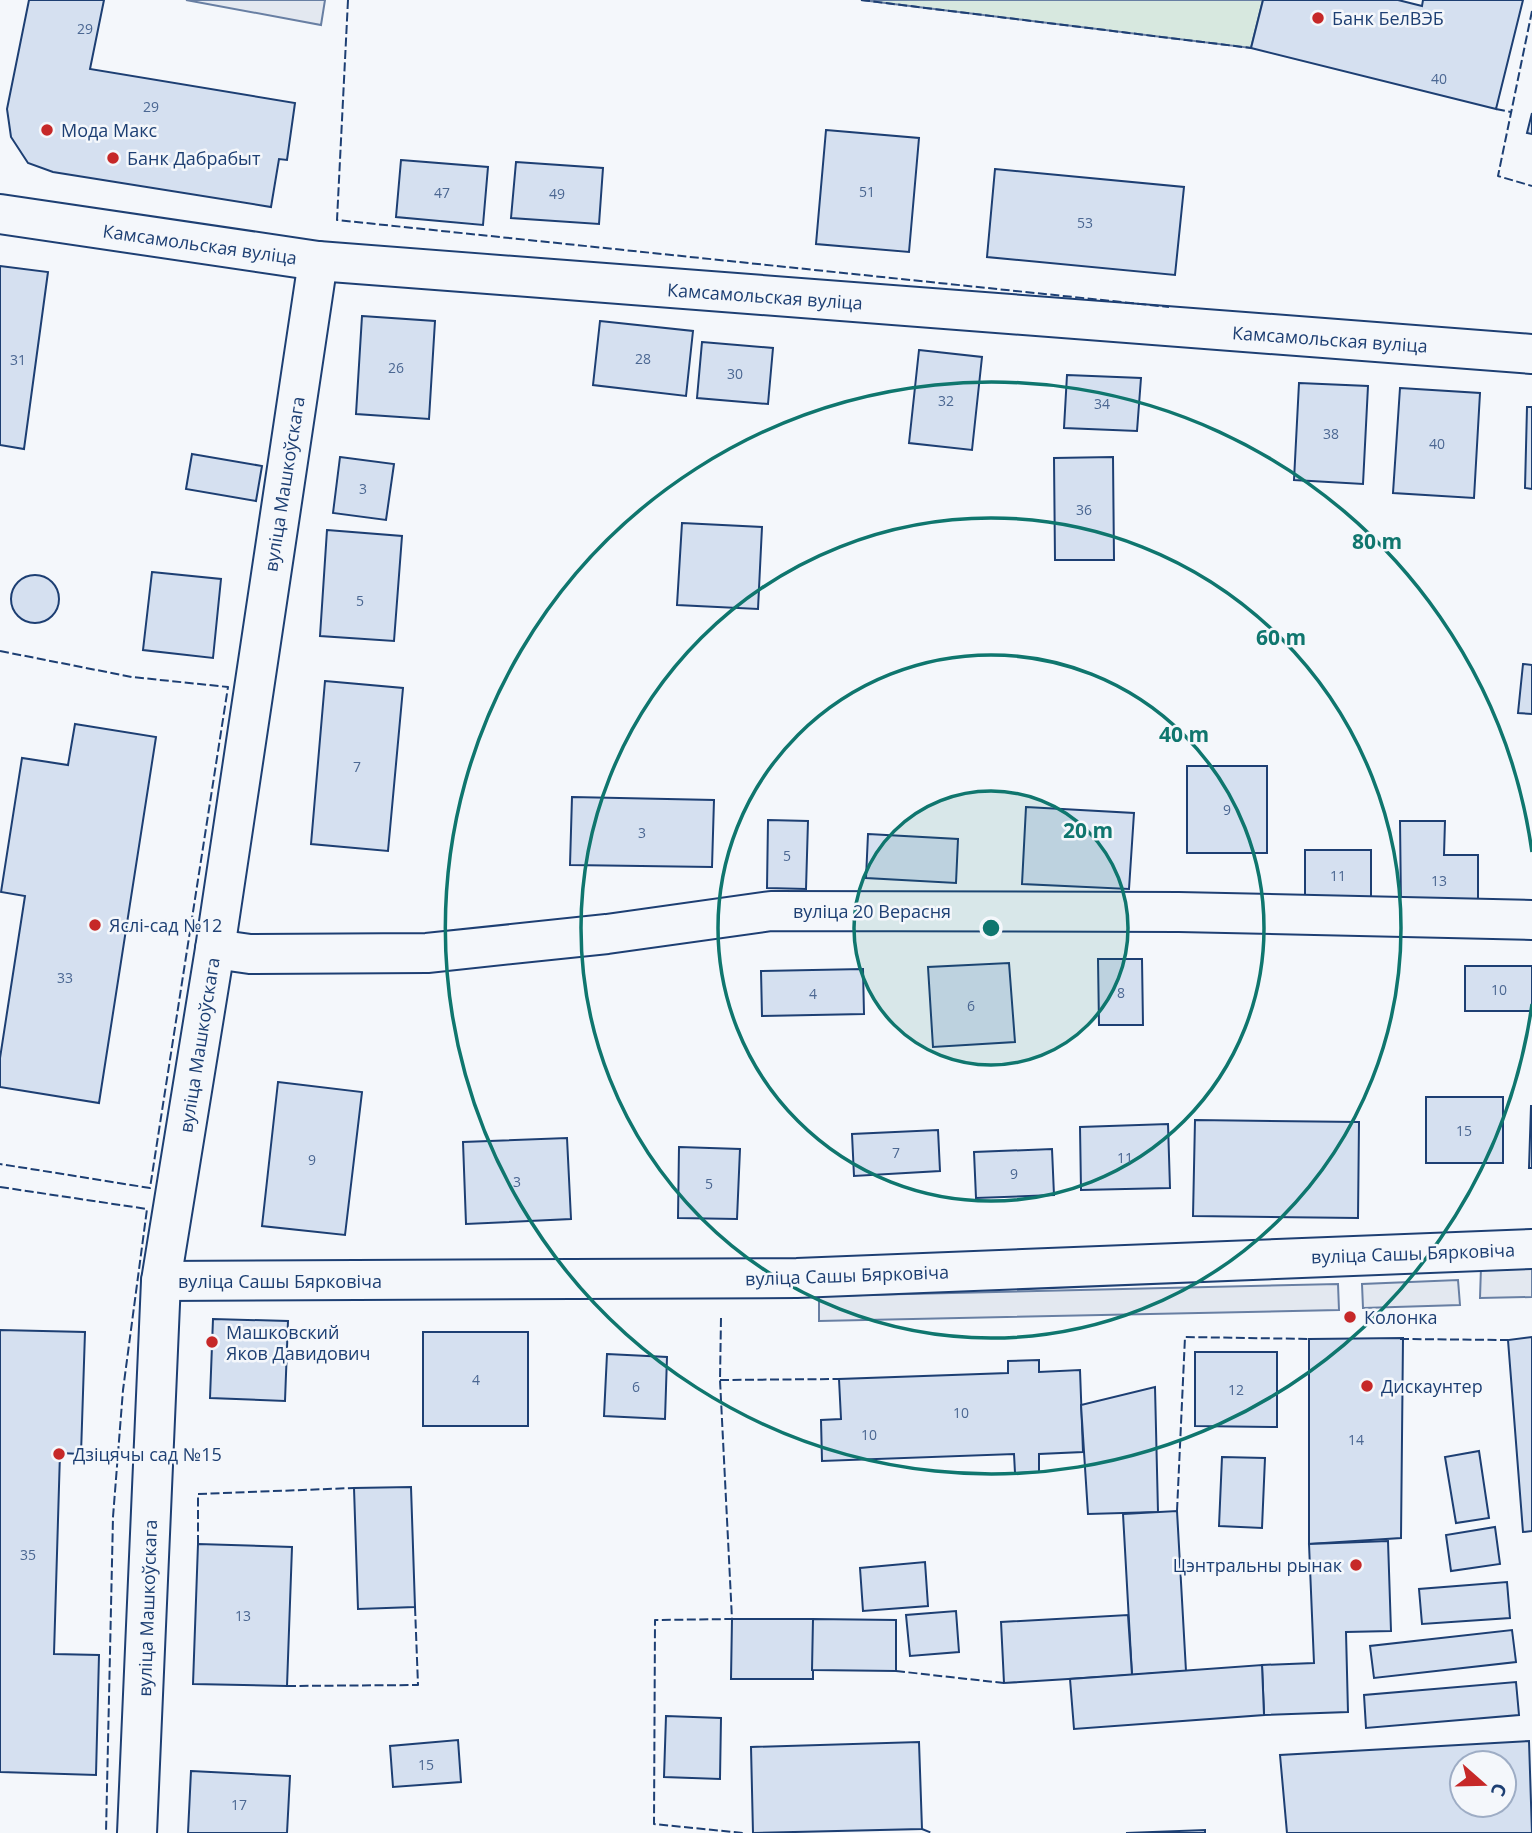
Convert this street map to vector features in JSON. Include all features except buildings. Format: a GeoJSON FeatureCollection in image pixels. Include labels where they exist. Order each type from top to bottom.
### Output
{"type":"FeatureCollection","features":[{"type":"Feature","properties":{"kind":"street","name":"Камсамольская вуліца"},"geometry":{"type":"LineString","coordinates":[[0,214],[318,261],[1532,354]]}},
{"type":"Feature","properties":{"kind":"street","name":"вуліца Машкоўскага"},"geometry":{"type":"LineString","coordinates":[[137,1833],[161,1281],[215,948],[318,261]]}},
{"type":"Feature","properties":{"kind":"street","name":"вуліца 20 Верасня"},"geometry":{"type":"LineString","coordinates":[[215,948],[250,954],[427,953],[607,934],[771,911],[1179,912],[1532,920]]}},
{"type":"Feature","properties":{"kind":"street","name":"вуліца Сашы Бярковіча"},"geometry":{"type":"LineString","coordinates":[[161,1281],[797,1278],[1532,1249]]}},
{"type":"Feature","properties":{"kind":"shaded area"},"geometry":{"type":"Polygon","coordinates":[[[186,0],[325,0],[321,25],[186,0]]]}},
{"type":"Feature","properties":{"kind":"shaded area"},"geometry":{"type":"Polygon","coordinates":[[[861,0],[1263,0],[1251,48],[861,0]]]}},
{"type":"Feature","properties":{"kind":"shaded area"},"geometry":{"type":"Polygon","coordinates":[[[1532,1266],[1532,1297],[1480,1298],[1481,1267],[1532,1266]]]}},
{"type":"Feature","properties":{"kind":"shaded area"},"geometry":{"type":"Polygon","coordinates":[[[1458,1280],[1460,1305],[1363,1308],[1362,1284],[1458,1280]]]}},
{"type":"Feature","properties":{"kind":"shaded area"},"geometry":{"type":"Polygon","coordinates":[[[1338,1284],[1339,1310],[819,1321],[819,1296],[1338,1284]]]}},
{"type":"Feature","properties":{"kind":"fence"},"geometry":{"type":"LineString","coordinates":[[348,0],[337,220],[1169,307]]}},
{"type":"Feature","properties":{"kind":"fence"},"geometry":{"type":"LineString","coordinates":[[861,0],[1251,48]]}},
{"type":"Feature","properties":{"kind":"fence"},"geometry":{"type":"LineString","coordinates":[[1532,11],[1498,176],[1532,186]]}},
{"type":"Feature","properties":{"kind":"fence"},"geometry":{"type":"LineString","coordinates":[[1496,109],[1511,112]]}},
{"type":"Feature","properties":{"kind":"fence"},"geometry":{"type":"LineString","coordinates":[[0,651],[132,677],[228,687],[150,1188],[0,1164]]}},
{"type":"Feature","properties":{"kind":"fence"},"geometry":{"type":"LineString","coordinates":[[0,1187],[147,1209],[123,1390],[113,1517],[106,1833]]}},
{"type":"Feature","properties":{"kind":"fence"},"geometry":{"type":"LineString","coordinates":[[721,1318],[720,1380],[732,1619],[655,1620],[654,1824],[743,1833]]}},
{"type":"Feature","properties":{"kind":"fence"},"geometry":{"type":"LineString","coordinates":[[1177,1511],[1185,1337],[1312,1339]]}},
{"type":"Feature","properties":{"kind":"fence"},"geometry":{"type":"LineString","coordinates":[[1400,1339],[1508,1340]]}},
{"type":"Feature","properties":{"kind":"fence"},"geometry":{"type":"LineString","coordinates":[[720,1380],[839,1379]]}},
{"type":"Feature","properties":{"kind":"fence"},"geometry":{"type":"LineString","coordinates":[[198,1544],[198,1494],[354,1488]]}},
{"type":"Feature","properties":{"kind":"fence"},"geometry":{"type":"LineString","coordinates":[[287,1686],[418,1685],[415,1607]]}},
{"type":"Feature","properties":{"kind":"fence"},"geometry":{"type":"LineString","coordinates":[[896,1671],[1004,1683]]}},
{"type":"Feature","properties":{"kind":"fence"},"geometry":{"type":"LineString","coordinates":[[922,1829],[932,1833]]}},
{"type":"Feature","properties":{"kind":"place","name":"Банк БелВЭБ"},"geometry":{"type":"Point","coordinates":[1318,18]}},
{"type":"Feature","properties":{"kind":"place","name":"Мода Макс"},"geometry":{"type":"Point","coordinates":[47,130]}},
{"type":"Feature","properties":{"kind":"place","name":"Банк Дабрабыт"},"geometry":{"type":"Point","coordinates":[113,158]}},
{"type":"Feature","properties":{"kind":"place","name":"Яслі-сад №12"},"geometry":{"type":"Point","coordinates":[95,925]}},
{"type":"Feature","properties":{"kind":"place","name":"Колонка"},"geometry":{"type":"Point","coordinates":[1350,1317]}},
{"type":"Feature","properties":{"kind":"place","name":"Машковский Яков Давидович"},"geometry":{"type":"Point","coordinates":[212,1342]}},
{"type":"Feature","properties":{"kind":"place","name":"Дискаунтер"},"geometry":{"type":"Point","coordinates":[1367,1386]}},
{"type":"Feature","properties":{"kind":"place","name":"Дзіцячы сад №15"},"geometry":{"type":"Point","coordinates":[59,1454]}},
{"type":"Feature","properties":{"kind":"place","name":"Цэнтральны рынак"},"geometry":{"type":"Point","coordinates":[1356,1565]}}]}
